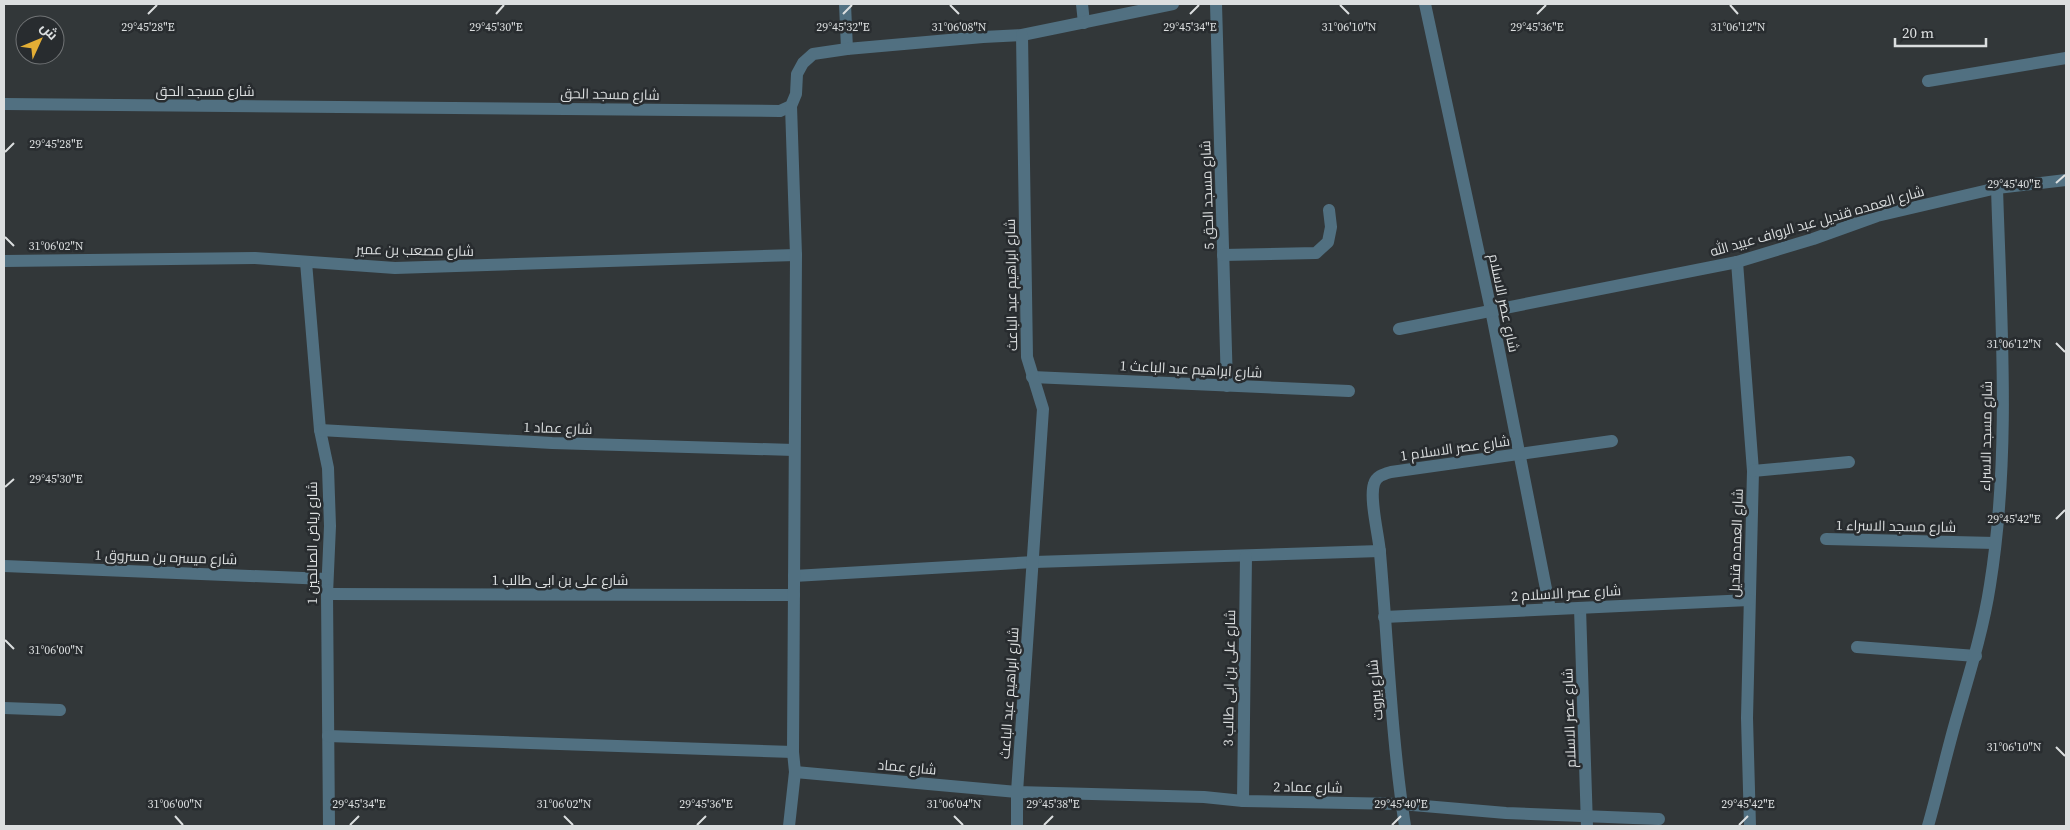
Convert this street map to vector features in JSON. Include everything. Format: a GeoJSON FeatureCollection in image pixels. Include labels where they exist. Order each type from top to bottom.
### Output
{"type":"FeatureCollection","features":[{"type":"Feature","properties":{"kind":"street"},"geometry":{"type":"LineString","coordinates":[[846,4],[847,49]]}},
{"type":"Feature","properties":{"kind":"street"},"geometry":{"type":"LineString","coordinates":[[1082,4],[1084,23]]}},
{"type":"Feature","properties":{"kind":"street"},"geometry":{"type":"LineString","coordinates":[[788,826],[795,772],[793,752],[796,256],[791,106],[796,94],[796,74],[803,62],[813,54],[847,49],[1022,35],[1173,4]]}},
{"type":"Feature","properties":{"kind":"street","name":"شارع مسجد الحق 5"},"geometry":{"type":"LineString","coordinates":[[1216,4],[1227,386]]}},
{"type":"Feature","properties":{"kind":"street","name":"شارع عصر الاسلام"},"geometry":{"type":"LineString","coordinates":[[1425,4],[1491,310],[1550,609]]}},
{"type":"Feature","properties":{"kind":"street","name":"شارع ابراهيم عبد الباعث"},"geometry":{"type":"LineString","coordinates":[[1017,826],[1017,792],[1043,409],[1027,357],[1022,35]]}},
{"type":"Feature","properties":{"kind":"street"},"geometry":{"type":"LineString","coordinates":[[1928,81],[2066,58]]}},
{"type":"Feature","properties":{"kind":"street","name":"شارع مسجد الحق"},"geometry":{"type":"LineString","coordinates":[[4,104],[780,111],[791,106]]}},
{"type":"Feature","properties":{"kind":"street","name":"شارع العمده قنديل عبد الرواف عبيد الله"},"geometry":{"type":"LineString","coordinates":[[1399,329],[1737,262],[1878,216],[1997,188],[2066,180]]}},
{"type":"Feature","properties":{"kind":"street","name":"شارع مسجد الاسراء"},"geometry":{"type":"LineString","coordinates":[[1928,826],[1956,720],[1976,656],[1990,584],[1995,543],[2002,467],[2002,347],[1997,188]]}},
{"type":"Feature","properties":{"kind":"street"},"geometry":{"type":"LineString","coordinates":[[1223,255],[1316,253],[1328,242],[1331,227],[1329,210]]}},
{"type":"Feature","properties":{"kind":"street","name":"شارع مصعب بن عمير"},"geometry":{"type":"LineString","coordinates":[[4,260],[255,258],[396,268],[796,256]]}},
{"type":"Feature","properties":{"kind":"street","name":"شارع رياض الصالحين 1"},"geometry":{"type":"LineString","coordinates":[[306,262],[320,430],[328,468],[330,526],[327,579],[329,826]]}},
{"type":"Feature","properties":{"kind":"street","name":"شارع العمده قنديل"},"geometry":{"type":"LineString","coordinates":[[1737,262],[1753,471],[1747,718],[1750,826]]}},
{"type":"Feature","properties":{"kind":"street","name":"شارع ابراهيم عبد الباعث 1"},"geometry":{"type":"LineString","coordinates":[[1032,377],[1349,391]]}},
{"type":"Feature","properties":{"kind":"street","name":"شارع عماد 1"},"geometry":{"type":"LineString","coordinates":[[320,430],[552,443],[794,450]]}},
{"type":"Feature","properties":{"kind":"street","name":"شارع عصر الاسلام 1"},"geometry":{"type":"LineString","coordinates":[[1380,551],[1373,494],[1374,483],[1381,475],[1612,441]]}},
{"type":"Feature","properties":{"kind":"street"},"geometry":{"type":"LineString","coordinates":[[1753,471],[1849,462]]}},
{"type":"Feature","properties":{"kind":"street","name":"شارع مسجد الاسراء 1"},"geometry":{"type":"LineString","coordinates":[[1826,539],[1995,543]]}},
{"type":"Feature","properties":{"kind":"street"},"geometry":{"type":"LineString","coordinates":[[794,576],[1034,562],[1380,551]]}},
{"type":"Feature","properties":{"kind":"street","name":"شارع بيروت"},"geometry":{"type":"LineString","coordinates":[[1380,551],[1389,684],[1401,804],[1405,826]]}},
{"type":"Feature","properties":{"kind":"street","name":"شارع على بن ابى طالب 3"},"geometry":{"type":"LineString","coordinates":[[1243,801],[1246,556]]}},
{"type":"Feature","properties":{"kind":"street","name":"شارع ميسره بن مسروق 1"},"geometry":{"type":"LineString","coordinates":[[4,566],[327,579]]}},
{"type":"Feature","properties":{"kind":"street","name":"شارع على بن ابى طالب 1"},"geometry":{"type":"LineString","coordinates":[[327,594],[794,596]]}},
{"type":"Feature","properties":{"kind":"street","name":"شارع عصر الاسلام 2"},"geometry":{"type":"LineString","coordinates":[[1384,617],[1749,600]]}},
{"type":"Feature","properties":{"kind":"street","name":"شارع عصر الاسلام"},"geometry":{"type":"LineString","coordinates":[[1580,608],[1587,821]]}},
{"type":"Feature","properties":{"kind":"street"},"geometry":{"type":"LineString","coordinates":[[1857,648],[1976,656]]}},
{"type":"Feature","properties":{"kind":"street"},"geometry":{"type":"LineString","coordinates":[[4,708],[60,710]]}},
{"type":"Feature","properties":{"kind":"street"},"geometry":{"type":"LineString","coordinates":[[328,736],[793,752]]}},
{"type":"Feature","properties":{"kind":"street","name":"شارع عماد"},"geometry":{"type":"LineString","coordinates":[[795,772],[1017,792]]}},
{"type":"Feature","properties":{"kind":"street","name":"شارع عماد 2"},"geometry":{"type":"LineString","coordinates":[[1017,792],[1204,797],[1243,801],[1401,804],[1587,821],[1659,819]]}}]}
